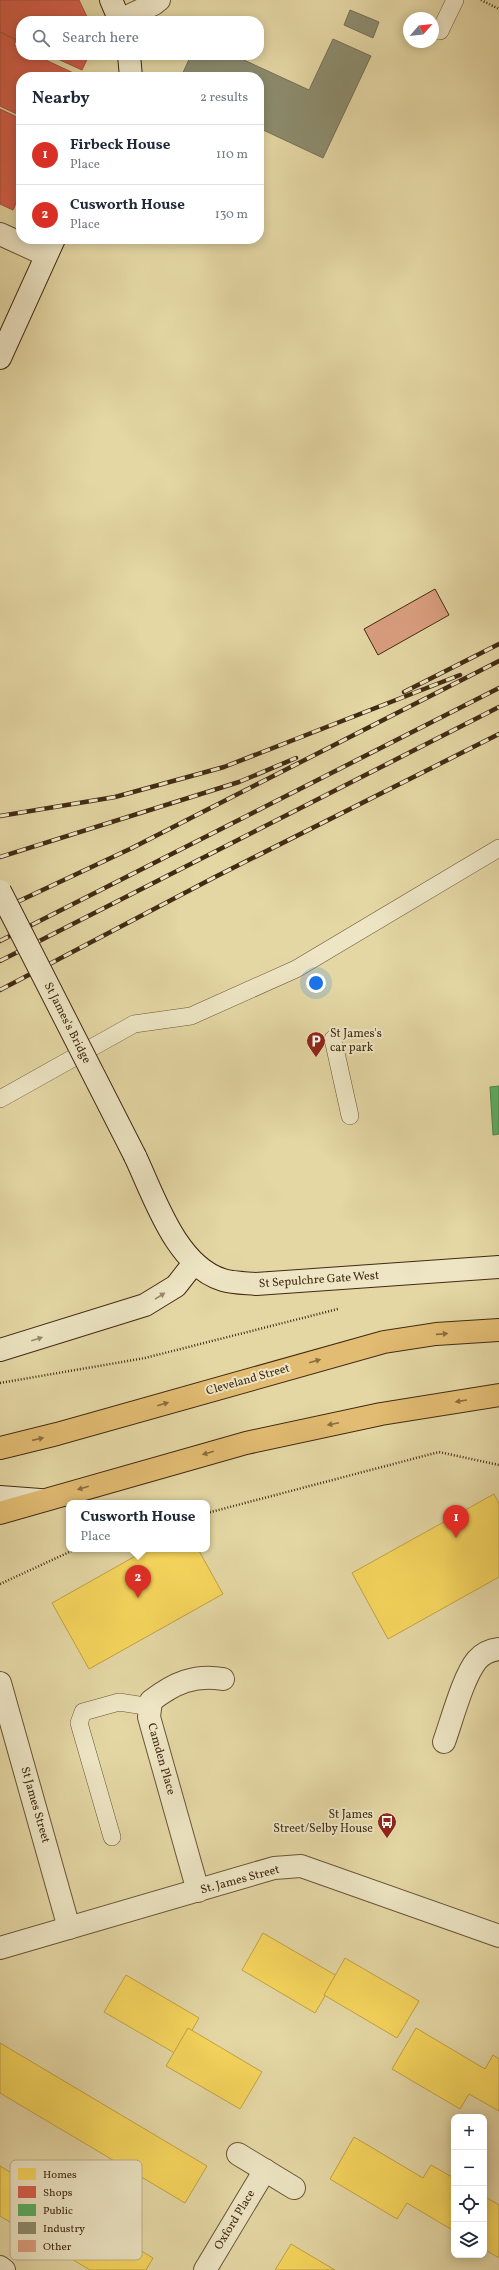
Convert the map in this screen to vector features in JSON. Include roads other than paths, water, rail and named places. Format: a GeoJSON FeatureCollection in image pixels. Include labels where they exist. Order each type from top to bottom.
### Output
{"type":"FeatureCollection","features":[{"type":"Feature","properties":{"kind":"highway","name":"Cleveland Street"},"geometry":{"type":"LineString","coordinates":[[0,1448],[57,1434],[384,1342],[436,1334],[499,1330]]}},
{"type":"Feature","properties":{"kind":"highway"},"geometry":{"type":"LineString","coordinates":[[0,1513],[40,1500],[246,1443],[381,1414],[499,1395]]}},
{"type":"Feature","properties":{"kind":"street"},"geometry":{"type":"LineString","coordinates":[[111,0],[118,16]]}},
{"type":"Feature","properties":{"kind":"street"},"geometry":{"type":"LineString","coordinates":[[130,16],[159,0]]}},
{"type":"Feature","properties":{"kind":"street"},"geometry":{"type":"LineString","coordinates":[[129,60],[130,72]]}},
{"type":"Feature","properties":{"kind":"street"},"geometry":{"type":"LineString","coordinates":[[0,234],[16,238]]}},
{"type":"Feature","properties":{"kind":"street"},"geometry":{"type":"LineString","coordinates":[[0,358],[50,247],[38,244]]}},
{"type":"Feature","properties":{"kind":"street","name":"St James's Bridge"},"geometry":{"type":"LineString","coordinates":[[0,891],[135,1156]]}},
{"type":"Feature","properties":{"kind":"street","name":"St Sepulchre Gate West"},"geometry":{"type":"LineString","coordinates":[[135,1156],[172,1234],[194,1264],[222,1280],[256,1284],[499,1267]]}},
{"type":"Feature","properties":{"kind":"street"},"geometry":{"type":"LineString","coordinates":[[0,1350],[145,1306],[176,1286],[194,1264]]}},
{"type":"Feature","properties":{"kind":"street"},"geometry":{"type":"LineString","coordinates":[[0,1497],[40,1500]]}},
{"type":"Feature","properties":{"kind":"street"},"geometry":{"type":"LineString","coordinates":[[444,1742],[471,1669],[479,1658],[491,1650],[499,1649]]}},
{"type":"Feature","properties":{"kind":"street","name":"Camden Place"},"geometry":{"type":"LineString","coordinates":[[198,1891],[149,1717],[150,1707],[151,1701],[164,1691],[185,1681],[205,1676],[223,1678]]}},
{"type":"Feature","properties":{"kind":"street","name":"St James Street"},"geometry":{"type":"LineString","coordinates":[[0,1683],[69,1928]]}},
{"type":"Feature","properties":{"kind":"street","name":"St. James Street"},"geometry":{"type":"LineString","coordinates":[[0,1948],[274,1868],[301,1866],[499,1936]]}},
{"type":"Feature","properties":{"kind":"street"},"geometry":{"type":"LineString","coordinates":[[238,2154],[294,2188]]}},
{"type":"Feature","properties":{"kind":"street","name":"Oxford Place"},"geometry":{"type":"LineString","coordinates":[[205,2270],[265,2170]]}},
{"type":"Feature","properties":{"kind":"street"},"geometry":{"type":"LineString","coordinates":[[0,2267],[4,2270]]}},
{"type":"Feature","properties":{"kind":"lane"},"geometry":{"type":"LineString","coordinates":[[440,31],[455,0]]}},
{"type":"Feature","properties":{"kind":"lane"},"geometry":{"type":"LineString","coordinates":[[0,1099],[134,1024],[191,1016],[296,969],[499,848]]}},
{"type":"Feature","properties":{"kind":"lane"},"geometry":{"type":"LineString","coordinates":[[333,1039],[350,1116]]}},
{"type":"Feature","properties":{"kind":"lane"},"geometry":{"type":"LineString","coordinates":[[112,1837],[79,1723],[83,1712],[119,1702],[150,1707]]}},
{"type":"Feature","properties":{"kind":"railway"},"geometry":{"type":"LineString","coordinates":[[404,692],[499,644]]}},
{"type":"Feature","properties":{"kind":"railway"},"geometry":{"type":"LineString","coordinates":[[0,910],[132,848],[499,661]]}},
{"type":"Feature","properties":{"kind":"railway"},"geometry":{"type":"LineString","coordinates":[[0,816],[115,797],[224,767],[460,675]]}},
{"type":"Feature","properties":{"kind":"railway"},"geometry":{"type":"LineString","coordinates":[[0,941],[499,688]]}},
{"type":"Feature","properties":{"kind":"railway"},"geometry":{"type":"LineString","coordinates":[[0,961],[499,707]]}},
{"type":"Feature","properties":{"kind":"railway"},"geometry":{"type":"LineString","coordinates":[[0,990],[215,877],[499,734]]}},
{"type":"Feature","properties":{"kind":"railway"},"geometry":{"type":"LineString","coordinates":[[0,857],[239,782],[296,758]]}},
{"type":"Feature","properties":{"kind":"place","name":"St James's car park"},"geometry":{"type":"Point","coordinates":[316,1058]}},
{"type":"Feature","properties":{"kind":"place","name":"Firbeck House"},"geometry":{"type":"Point","coordinates":[456,1538]}},
{"type":"Feature","properties":{"kind":"place","name":"Cusworth House"},"geometry":{"type":"Point","coordinates":[138,1598]}},
{"type":"Feature","properties":{"kind":"place","name":"St James Street/Selby House"},"geometry":{"type":"Point","coordinates":[387,1839]}}]}
